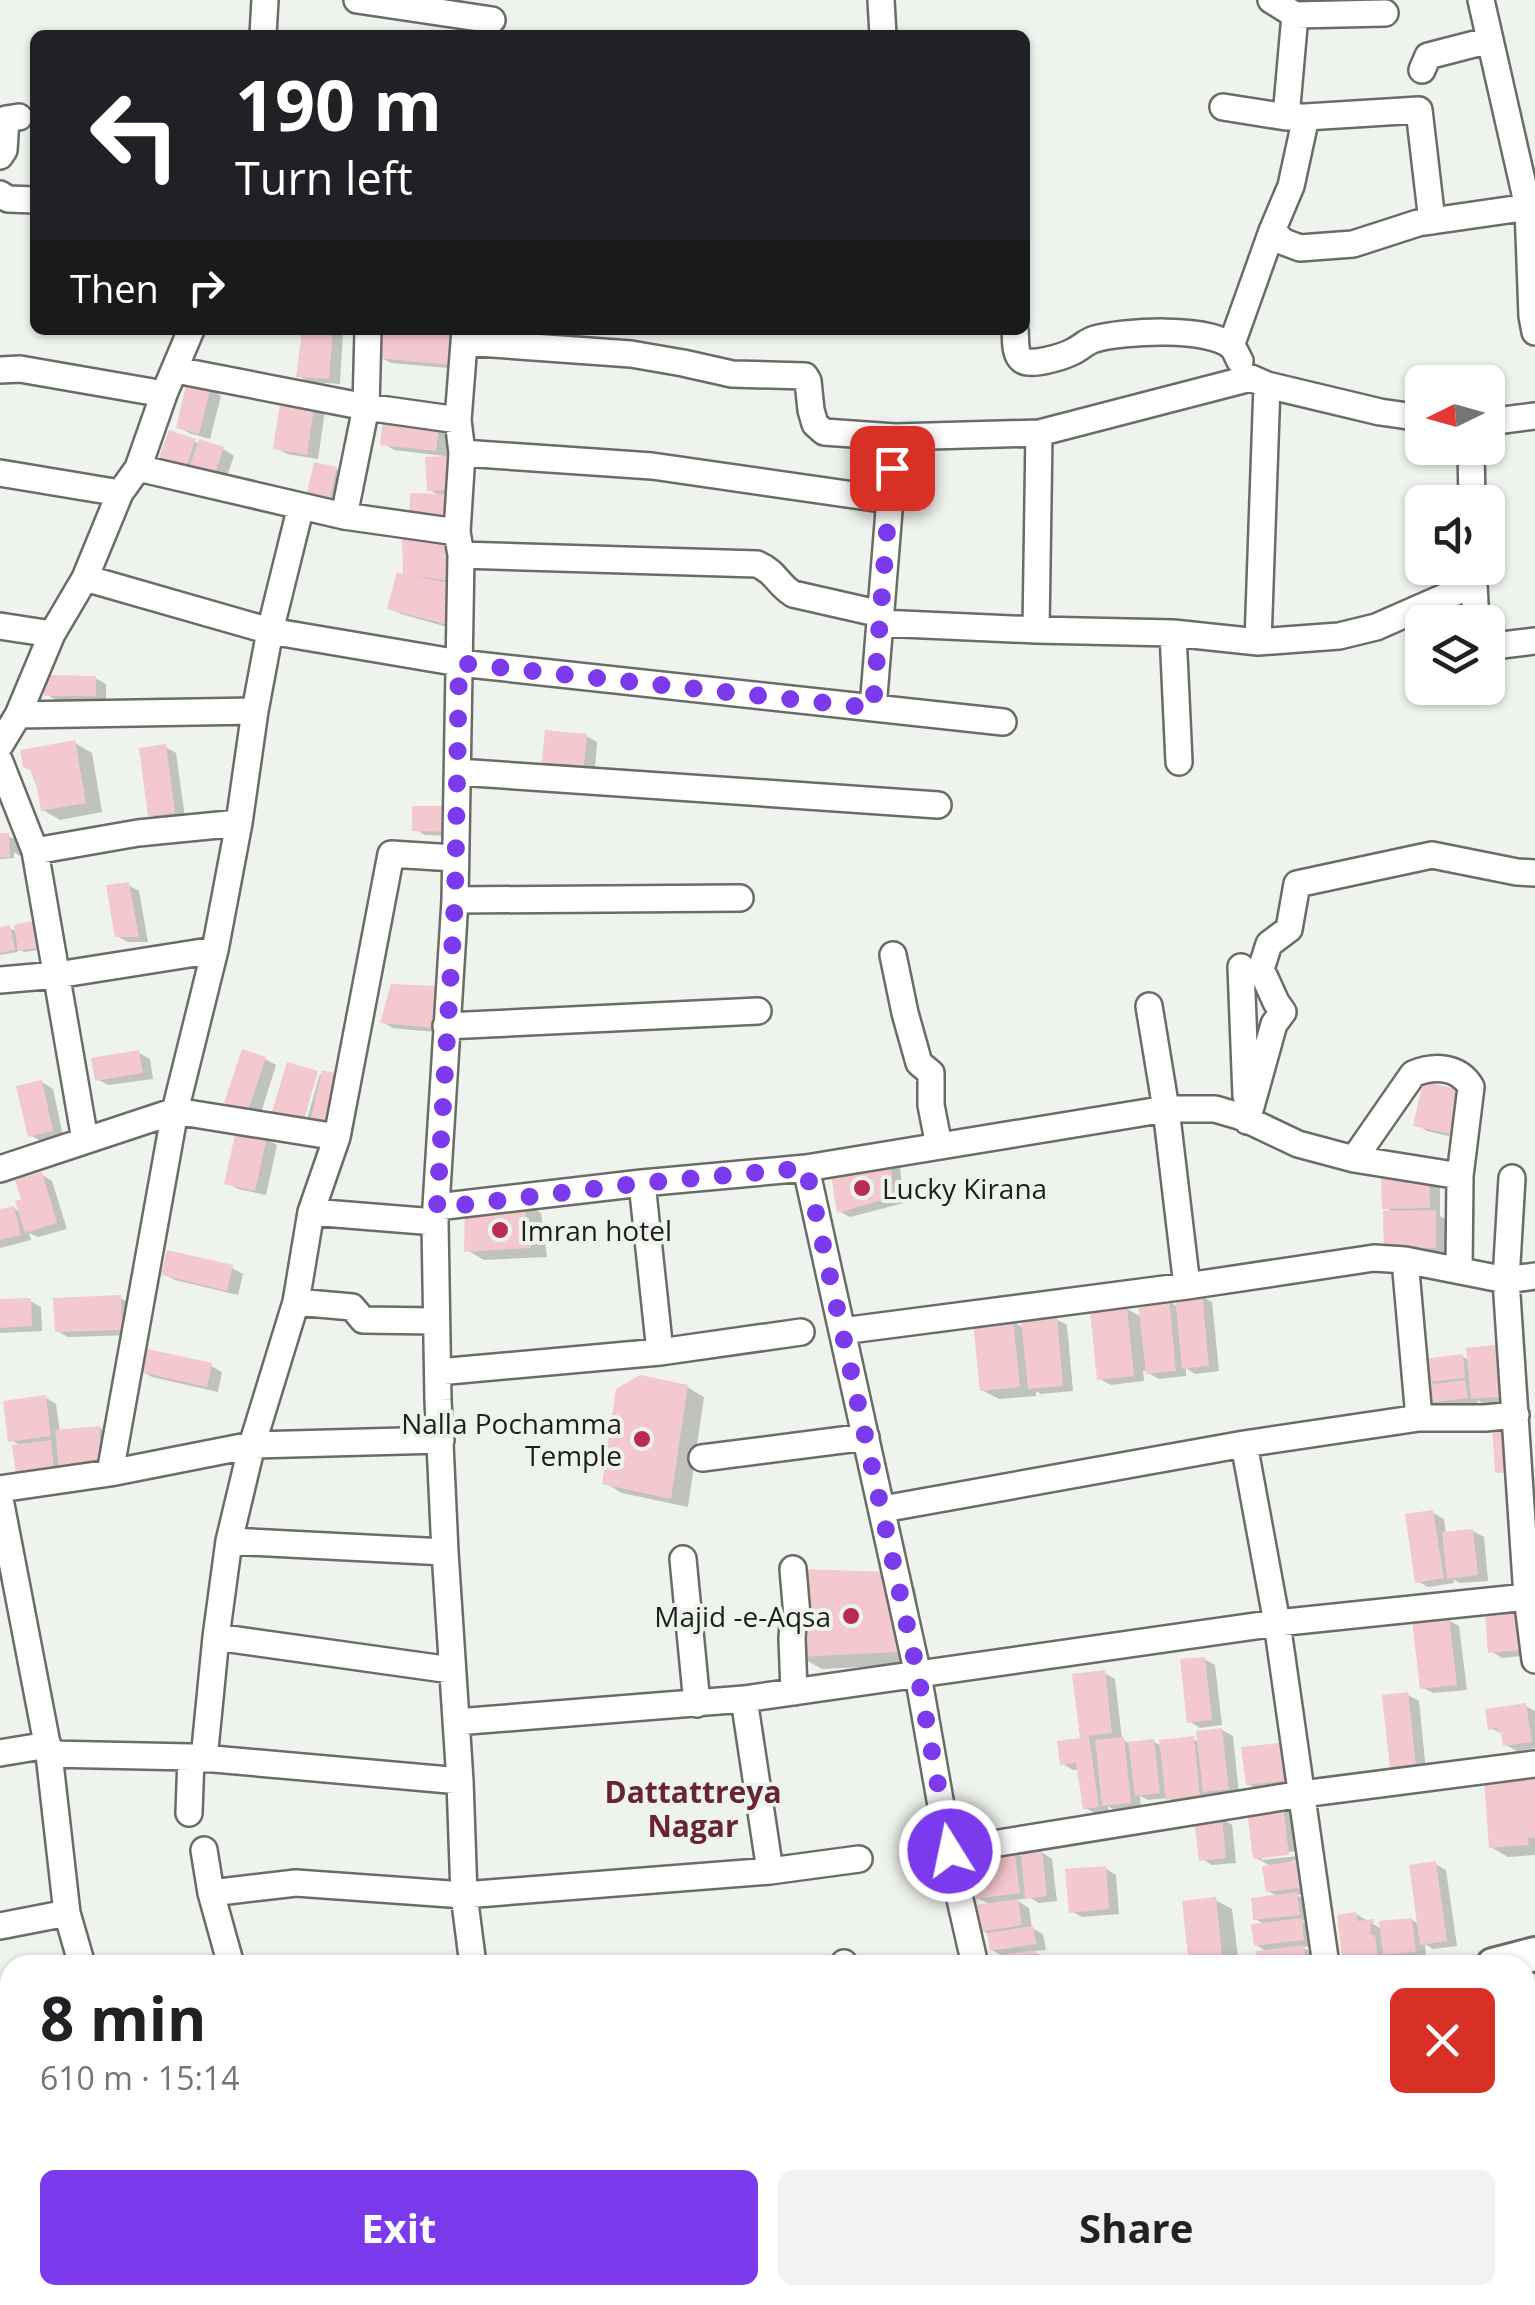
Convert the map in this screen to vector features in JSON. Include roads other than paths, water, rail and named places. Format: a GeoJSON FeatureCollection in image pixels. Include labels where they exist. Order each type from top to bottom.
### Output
{"type":"FeatureCollection","features":[{"type":"Feature","properties":{"kind":"street"},"geometry":{"type":"LineString","coordinates":[[263,30],[265,0]]}},
{"type":"Feature","properties":{"kind":"street"},"geometry":{"type":"LineString","coordinates":[[357,0],[492,18]]}},
{"type":"Feature","properties":{"kind":"street"},"geometry":{"type":"LineString","coordinates":[[879,0],[882,30]]}},
{"type":"Feature","properties":{"kind":"street"},"geometry":{"type":"LineString","coordinates":[[1272,0],[1295,14],[1386,12]]}},
{"type":"Feature","properties":{"kind":"street"},"geometry":{"type":"LineString","coordinates":[[1481,0],[1532,207],[1535,332]]}},
{"type":"Feature","properties":{"kind":"street"},"geometry":{"type":"LineString","coordinates":[[1232,346],[1290,186],[1296,117],[1295,14]]}},
{"type":"Feature","properties":{"kind":"street"},"geometry":{"type":"LineString","coordinates":[[1422,70],[1428,56],[1490,40]]}},
{"type":"Feature","properties":{"kind":"street"},"geometry":{"type":"LineString","coordinates":[[1223,107],[1296,117],[1419,110],[1432,221]]}},
{"type":"Feature","properties":{"kind":"street"},"geometry":{"type":"LineString","coordinates":[[0,156],[6,119],[19,117]]}},
{"type":"Feature","properties":{"kind":"street"},"geometry":{"type":"LineString","coordinates":[[0,194],[8,199],[30,200]]}},
{"type":"Feature","properties":{"kind":"street"},"geometry":{"type":"LineString","coordinates":[[1272,231],[1284,242],[1300,248],[1354,244],[1418,223],[1532,207]]}},
{"type":"Feature","properties":{"kind":"street"},"geometry":{"type":"LineString","coordinates":[[1015,335],[1020,359],[1028,362],[1057,358],[1090,340],[1116,335],[1207,334],[1232,346],[1259,381],[1258,642]]}},
{"type":"Feature","properties":{"kind":"street"},"geometry":{"type":"LineString","coordinates":[[0,745],[18,715],[52,634],[85,578],[120,493],[138,468],[189,335]]}},
{"type":"Feature","properties":{"kind":"street"},"geometry":{"type":"LineString","coordinates":[[344,516],[366,407],[368,335]]}},
{"type":"Feature","properties":{"kind":"street"},"geometry":{"type":"LineString","coordinates":[[472,1955],[464,1895],[451,1670],[436,1321],[436,1215],[455,900],[462,454],[458,420],[465,336],[631,354],[732,374],[805,376],[815,424],[824,432],[895,437],[1039,432],[1259,381],[1405,416]]}},
{"type":"Feature","properties":{"kind":"street"},"geometry":{"type":"LineString","coordinates":[[0,370],[20,369],[164,394]]}},
{"type":"Feature","properties":{"kind":"street"},"geometry":{"type":"LineString","coordinates":[[176,370],[366,407],[458,420]]}},
{"type":"Feature","properties":{"kind":"street"},"geometry":{"type":"LineString","coordinates":[[1505,420],[1535,416]]}},
{"type":"Feature","properties":{"kind":"street"},"geometry":{"type":"LineString","coordinates":[[1036,630],[1039,432]]}},
{"type":"Feature","properties":{"kind":"street"},"geometry":{"type":"LineString","coordinates":[[873,708],[895,437]]}},
{"type":"Feature","properties":{"kind":"street"},"geometry":{"type":"LineString","coordinates":[[462,454],[652,466],[889,500]]}},
{"type":"Feature","properties":{"kind":"street"},"geometry":{"type":"LineString","coordinates":[[138,468],[459,544],[757,564],[770,570],[792,594],[880,619],[1036,630],[1173,633],[1258,642],[1339,636],[1376,627],[1457,585]]}},
{"type":"Feature","properties":{"kind":"street"},"geometry":{"type":"LineString","coordinates":[[0,473],[120,493]]}},
{"type":"Feature","properties":{"kind":"street"},"geometry":{"type":"LineString","coordinates":[[110,1473],[175,1111],[216,950],[270,631],[301,506]]}},
{"type":"Feature","properties":{"kind":"street"},"geometry":{"type":"LineString","coordinates":[[85,578],[270,631],[459,663],[1004,722]]}},
{"type":"Feature","properties":{"kind":"street"},"geometry":{"type":"LineString","coordinates":[[0,626],[52,634]]}},
{"type":"Feature","properties":{"kind":"street"},"geometry":{"type":"LineString","coordinates":[[1173,633],[1179,762]]}},
{"type":"Feature","properties":{"kind":"street"},"geometry":{"type":"LineString","coordinates":[[1505,645],[1535,641]]}},
{"type":"Feature","properties":{"kind":"street"},"geometry":{"type":"LineString","coordinates":[[18,715],[255,711]]}},
{"type":"Feature","properties":{"kind":"street"},"geometry":{"type":"LineString","coordinates":[[0,762],[35,851],[84,1140]]}},
{"type":"Feature","properties":{"kind":"street"},"geometry":{"type":"LineString","coordinates":[[458,772],[938,805]]}},
{"type":"Feature","properties":{"kind":"street"},"geometry":{"type":"LineString","coordinates":[[35,851],[138,833],[239,823]]}},
{"type":"Feature","properties":{"kind":"street"},"geometry":{"type":"LineString","coordinates":[[190,1813],[228,1541],[252,1445],[296,1302],[311,1212],[336,1137],[391,854],[454,858]]}},
{"type":"Feature","properties":{"kind":"street"},"geometry":{"type":"LineString","coordinates":[[1248,1121],[1274,1024],[1283,1012],[1261,969],[1269,944],[1288,930],[1296,884],[1432,854],[1535,873]]}},
{"type":"Feature","properties":{"kind":"street"},"geometry":{"type":"LineString","coordinates":[[455,900],[740,898]]}},
{"type":"Feature","properties":{"kind":"street"},"geometry":{"type":"LineString","coordinates":[[0,980],[216,950]]}},
{"type":"Feature","properties":{"kind":"street"},"geometry":{"type":"LineString","coordinates":[[893,954],[904,1014],[919,1063],[931,1073],[939,1146]]}},
{"type":"Feature","properties":{"kind":"street"},"geometry":{"type":"LineString","coordinates":[[1241,967],[1248,1121]]}},
{"type":"Feature","properties":{"kind":"street"},"geometry":{"type":"LineString","coordinates":[[1150,1006],[1187,1286]]}},
{"type":"Feature","properties":{"kind":"street"},"geometry":{"type":"LineString","coordinates":[[446,1026],[758,1011]]}},
{"type":"Feature","properties":{"kind":"street"},"geometry":{"type":"LineString","coordinates":[[1354,1159],[1413,1074],[1426,1068],[1444,1068],[1465,1076],[1471,1087],[1460,1176],[1459,1270]]}},
{"type":"Feature","properties":{"kind":"street"},"geometry":{"type":"LineString","coordinates":[[311,1212],[436,1215],[642,1183],[806,1168],[1166,1109],[1215,1109],[1298,1144],[1354,1159],[1460,1176]]}},
{"type":"Feature","properties":{"kind":"street"},"geometry":{"type":"LineString","coordinates":[[0,1168],[175,1111],[336,1137]]}},
{"type":"Feature","properties":{"kind":"street"},"geometry":{"type":"LineString","coordinates":[[806,1168],[918,1675],[973,1955]]}},
{"type":"Feature","properties":{"kind":"street"},"geometry":{"type":"LineString","coordinates":[[1512,1178],[1506,1280],[1527,1597],[1535,1660]]}},
{"type":"Feature","properties":{"kind":"street"},"geometry":{"type":"LineString","coordinates":[[642,1183],[660,1352]]}},
{"type":"Feature","properties":{"kind":"street"},"geometry":{"type":"LineString","coordinates":[[842,1331],[1374,1258],[1405,1260],[1506,1280],[1535,1276]]}},
{"type":"Feature","properties":{"kind":"street"},"geometry":{"type":"LineString","coordinates":[[1405,1260],[1419,1418]]}},
{"type":"Feature","properties":{"kind":"street"},"geometry":{"type":"LineString","coordinates":[[296,1302],[352,1307],[363,1320],[436,1321]]}},
{"type":"Feature","properties":{"kind":"street"},"geometry":{"type":"LineString","coordinates":[[438,1372],[660,1352],[801,1332]]}},
{"type":"Feature","properties":{"kind":"street"},"geometry":{"type":"LineString","coordinates":[[882,1509],[1244,1444],[1419,1418],[1516,1415]]}},
{"type":"Feature","properties":{"kind":"street"},"geometry":{"type":"LineString","coordinates":[[702,1458],[866,1437]]}},
{"type":"Feature","properties":{"kind":"street"},"geometry":{"type":"LineString","coordinates":[[0,1489],[110,1473],[252,1445],[441,1440]]}},
{"type":"Feature","properties":{"kind":"street"},"geometry":{"type":"LineString","coordinates":[[1244,1444],[1278,1623],[1325,1955]]}},
{"type":"Feature","properties":{"kind":"street"},"geometry":{"type":"LineString","coordinates":[[0,1499],[48,1750],[67,1913],[79,1955]]}},
{"type":"Feature","properties":{"kind":"street"},"geometry":{"type":"LineString","coordinates":[[228,1541],[445,1552]]}},
{"type":"Feature","properties":{"kind":"street"},"geometry":{"type":"LineString","coordinates":[[683,1560],[698,1704]]}},
{"type":"Feature","properties":{"kind":"street"},"geometry":{"type":"LineString","coordinates":[[792,1569],[798,1616],[792,1638],[794,1692]]}},
{"type":"Feature","properties":{"kind":"street"},"geometry":{"type":"LineString","coordinates":[[456,1722],[744,1699],[1278,1623],[1527,1597]]}},
{"type":"Feature","properties":{"kind":"street"},"geometry":{"type":"LineString","coordinates":[[216,1637],[451,1670]]}},
{"type":"Feature","properties":{"kind":"street"},"geometry":{"type":"LineString","coordinates":[[744,1699],[770,1871]]}},
{"type":"Feature","properties":{"kind":"street"},"geometry":{"type":"LineString","coordinates":[[0,1754],[48,1750],[198,1758],[460,1781]]}},
{"type":"Feature","properties":{"kind":"street"},"geometry":{"type":"LineString","coordinates":[[950,1851],[1302,1794],[1535,1764]]}},
{"type":"Feature","properties":{"kind":"street"},"geometry":{"type":"LineString","coordinates":[[204,1850],[228,1955]]}},
{"type":"Feature","properties":{"kind":"street"},"geometry":{"type":"LineString","coordinates":[[211,1892],[296,1883],[464,1895],[770,1871],[859,1859]]}},
{"type":"Feature","properties":{"kind":"street"},"geometry":{"type":"LineString","coordinates":[[0,1926],[67,1913]]}},
{"type":"Feature","properties":{"kind":"place","name":"Lucky Kirana"},"geometry":{"type":"Point","coordinates":[862,1188]}},
{"type":"Feature","properties":{"kind":"place","name":"Imran hotel"},"geometry":{"type":"Point","coordinates":[500,1230]}},
{"type":"Feature","properties":{"kind":"place","name":"Nalla Pochamma Temple"},"geometry":{"type":"Point","coordinates":[642,1439]}},
{"type":"Feature","properties":{"kind":"place","name":"Majid -e-Aqsa"},"geometry":{"type":"Point","coordinates":[851,1616]}},
{"type":"Feature","properties":{"kind":"district","name":"Dattattreya Nagar"},"geometry":{"type":"Point","coordinates":[693,1808]}}]}
